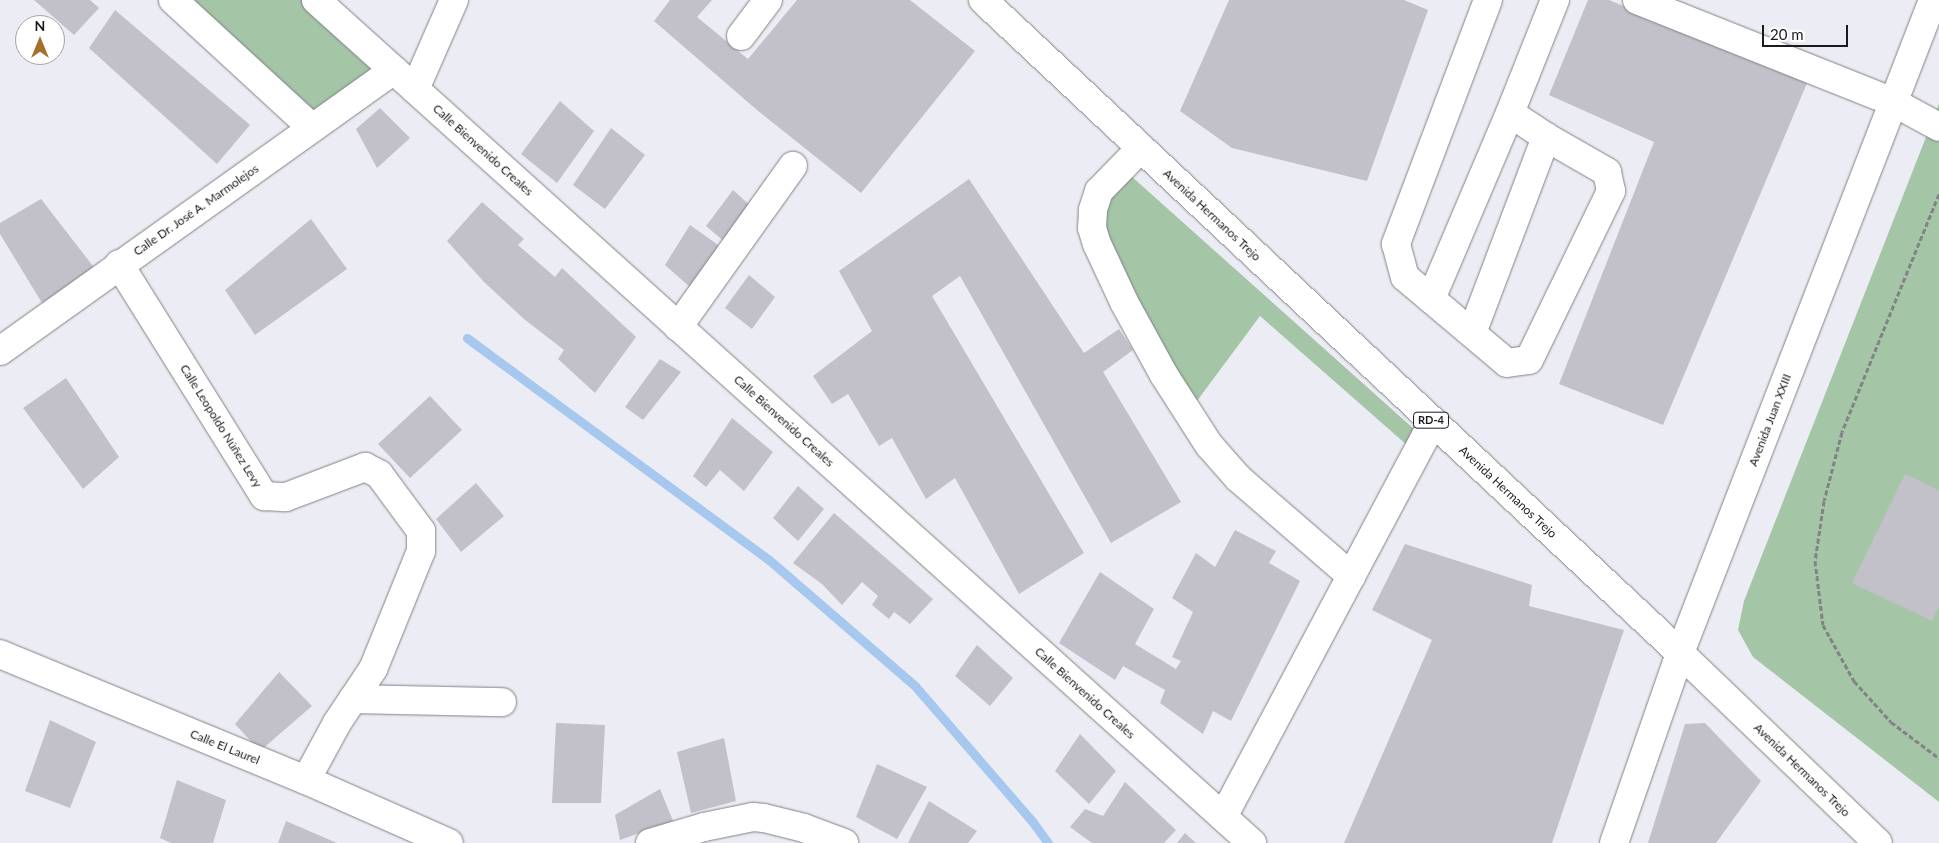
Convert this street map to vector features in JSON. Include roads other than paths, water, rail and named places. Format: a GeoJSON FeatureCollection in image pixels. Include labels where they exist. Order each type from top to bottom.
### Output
{"type":"FeatureCollection","features":[{"type":"Feature","properties":{"kind":"street"},"geometry":{"type":"LineString","coordinates":[[172,0],[312,128]]}},
{"type":"Feature","properties":{"kind":"street","name":"Calle Bienvenido Creales"},"geometry":{"type":"LineString","coordinates":[[316,0],[1252,843]]}},
{"type":"Feature","properties":{"kind":"street"},"geometry":{"type":"LineString","coordinates":[[415,89],[454,0]]}},
{"type":"Feature","properties":{"kind":"street"},"geometry":{"type":"LineString","coordinates":[[741,36],[768,0]]}},
{"type":"Feature","properties":{"kind":"street","name":"Avenida Hermanos Trejo"},"geometry":{"type":"LineString","coordinates":[[983,0],[1680,653],[1878,843]]}},
{"type":"Feature","properties":{"kind":"street"},"geometry":{"type":"LineString","coordinates":[[1488,0],[1396,244],[1405,277],[1508,363],[1529,360],[1611,192],[1607,172],[1510,113]]}},
{"type":"Feature","properties":{"kind":"street"},"geometry":{"type":"LineString","coordinates":[[1431,299],[1510,113],[1555,0]]}},
{"type":"Feature","properties":{"kind":"street"},"geometry":{"type":"LineString","coordinates":[[1637,0],[1893,102],[1939,127]]}},
{"type":"Feature","properties":{"kind":"street","name":"Avenida Juan XXIII"},"geometry":{"type":"LineString","coordinates":[[1614,843],[1680,653],[1933,0]]}},
{"type":"Feature","properties":{"kind":"street","name":"Calle Dr. José A. Marmolejos"},"geometry":{"type":"LineString","coordinates":[[0,350],[394,70]]}},
{"type":"Feature","properties":{"kind":"street"},"geometry":{"type":"LineString","coordinates":[[1472,333],[1546,136]]}},
{"type":"Feature","properties":{"kind":"street"},"geometry":{"type":"LineString","coordinates":[[1141,148],[1100,191],[1093,210],[1092,228],[1097,244],[1124,302],[1164,375],[1209,445],[1238,478],[1351,576]]}},
{"type":"Feature","properties":{"kind":"street"},"geometry":{"type":"LineString","coordinates":[[678,327],[794,166]]}},
{"type":"Feature","properties":{"kind":"street","name":"Calle Leopoldo Núñez Levy"},"geometry":{"type":"LineString","coordinates":[[119,264],[264,496],[286,497],[365,467],[379,474],[420,531],[421,551],[373,669],[337,722],[306,780]]}},
{"type":"Feature","properties":{"kind":"street"},"geometry":{"type":"LineString","coordinates":[[1223,817],[1433,422]]}},
{"type":"Feature","properties":{"kind":"street","name":"Calle El Laurel"},"geometry":{"type":"LineString","coordinates":[[0,654],[306,780],[449,843]]}},
{"type":"Feature","properties":{"kind":"street"},"geometry":{"type":"LineString","coordinates":[[353,699],[502,702]]}},
{"type":"Feature","properties":{"kind":"street"},"geometry":{"type":"LineString","coordinates":[[650,843],[704,827],[753,817],[804,828],[844,843]]}},
{"type":"Feature","properties":{"kind":"waterway"},"geometry":{"type":"LineString","coordinates":[[467,338],[768,559],[915,686],[1032,821],[1048,843]]}}]}
